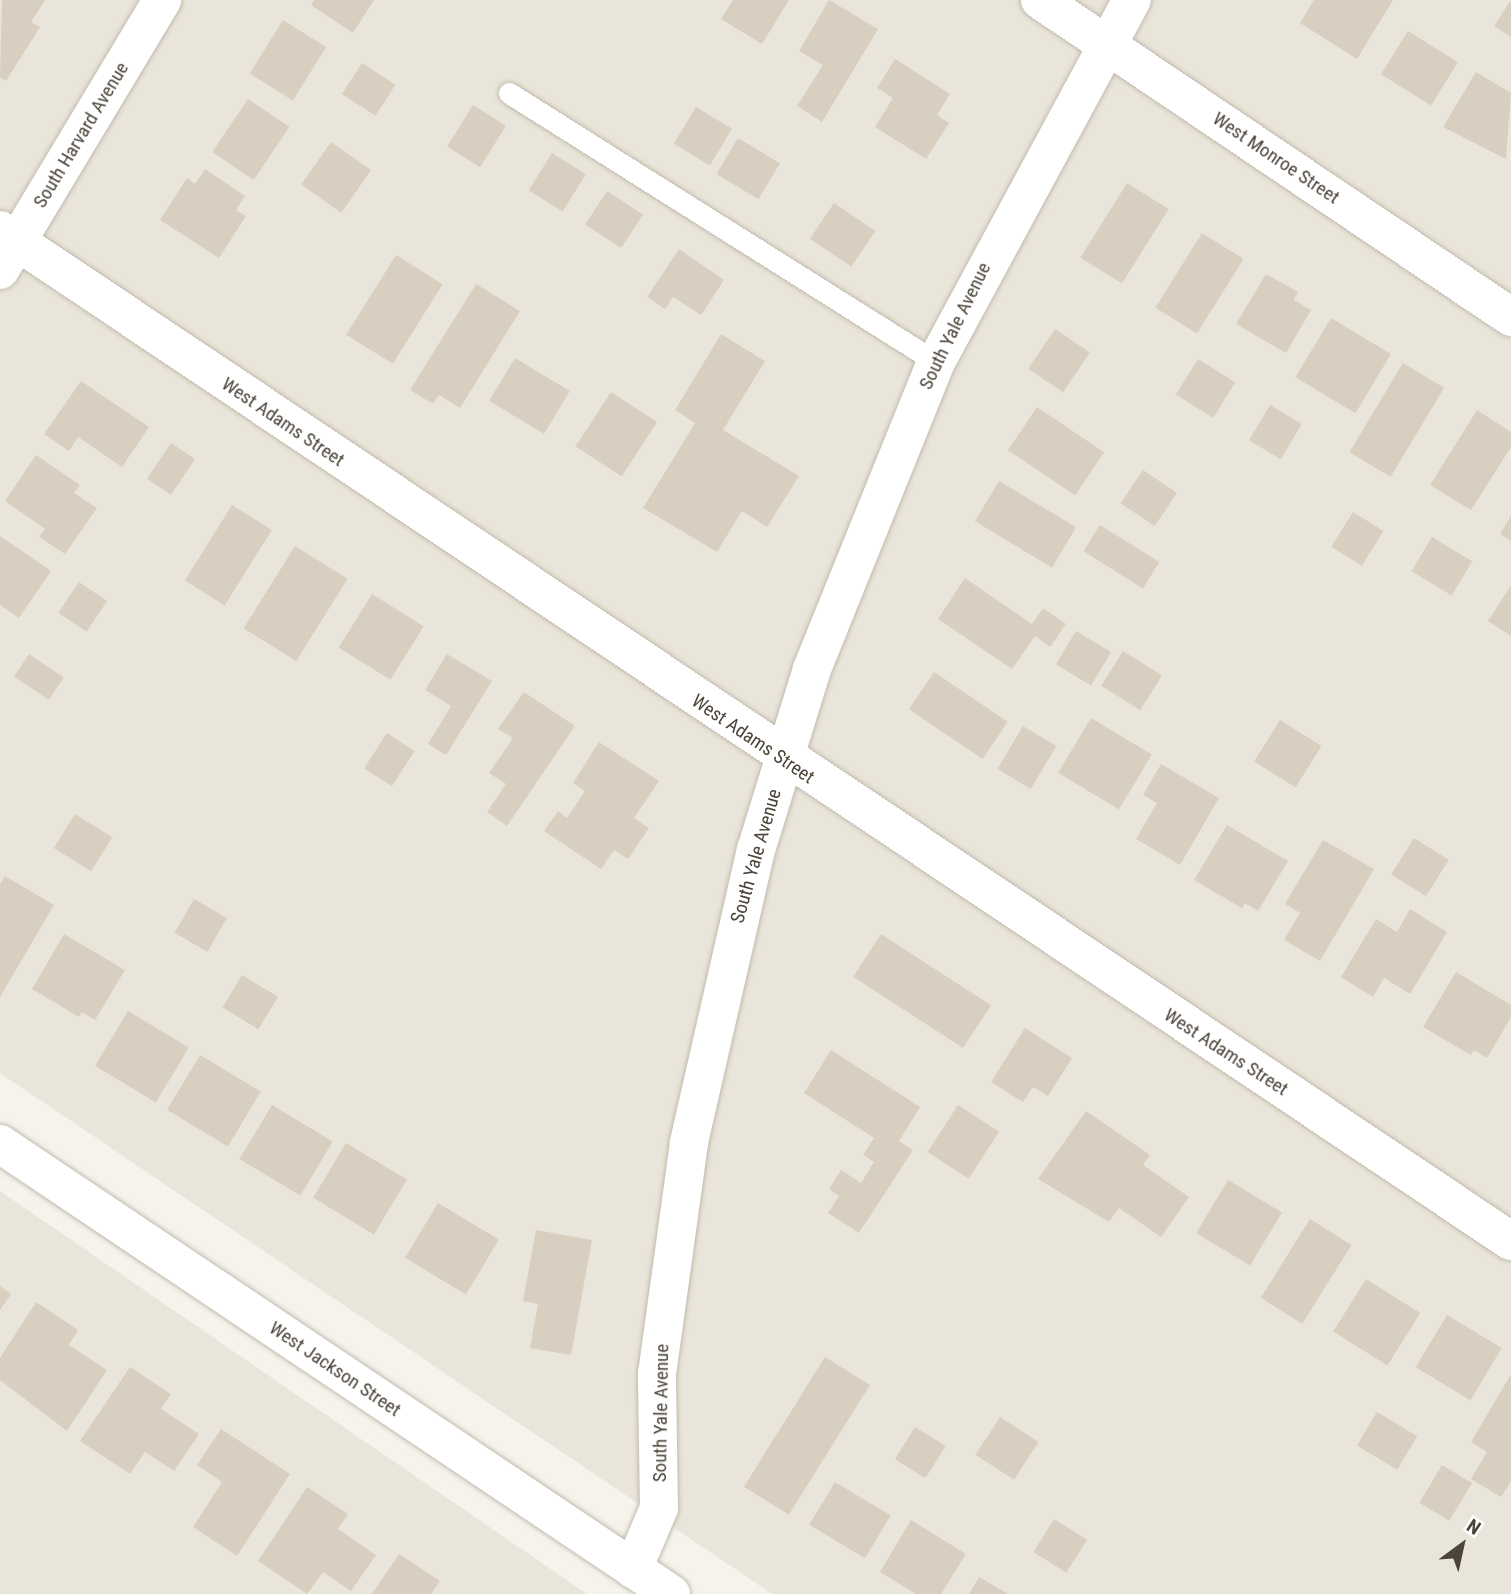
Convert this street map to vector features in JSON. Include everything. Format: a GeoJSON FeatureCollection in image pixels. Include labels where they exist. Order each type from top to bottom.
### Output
{"type":"FeatureCollection","features":[{"type":"Feature","properties":{"kind":"street","name":"South Harvard Avenue"},"geometry":{"type":"LineString","coordinates":[[6,247],[162,0]]}},
{"type":"Feature","properties":{"kind":"street","name":"West Monroe Street"},"geometry":{"type":"LineString","coordinates":[[1040,0],[1511,317]]}},
{"type":"Feature","properties":{"kind":"street","name":"South Yale Avenue"},"geometry":{"type":"LineString","coordinates":[[632,1569],[659,1508],[657,1374],[689,1142],[723,977],[784,760],[858,544],[936,362],[1132,0]]}},
{"type":"Feature","properties":{"kind":"street","name":"West Adams Street"},"geometry":{"type":"LineString","coordinates":[[6,247],[1511,1241]]}},
{"type":"Feature","properties":{"kind":"street","name":"West Jackson Street"},"geometry":{"type":"LineString","coordinates":[[0,1144],[671,1594]]}},
{"type":"Feature","properties":{"kind":"lane"},"geometry":{"type":"LineString","coordinates":[[509,93],[936,362]]}},
{"type":"Feature","properties":{"kind":"shaded area"},"geometry":{"type":"Polygon","coordinates":[[[0,0],[1511,0],[1511,1594],[772,1594],[0,1073],[0,0]]]}},
{"type":"Feature","properties":{"kind":"shaded area"},"geometry":{"type":"Polygon","coordinates":[[[0,1191],[587,1594],[0,1594],[0,1191]]]}},
{"type":"Feature","properties":{"kind":"building"},"geometry":{"type":"Polygon","coordinates":[[[2,0],[45,0],[31,22],[40,27],[6,81],[0,77],[2,0]]]}},
{"type":"Feature","properties":{"kind":"building"},"geometry":{"type":"Polygon","coordinates":[[[314,0],[374,0],[353,33],[311,5],[314,0]]]}},
{"type":"Feature","properties":{"kind":"building"},"geometry":{"type":"Polygon","coordinates":[[[733,0],[789,0],[762,44],[721,19],[733,0]]]}},
{"type":"Feature","properties":{"kind":"building"},"geometry":{"type":"Polygon","coordinates":[[[829,0],[878,29],[822,122],[797,106],[823,65],[799,51],[829,0]]]}},
{"type":"Feature","properties":{"kind":"building"},"geometry":{"type":"Polygon","coordinates":[[[1314,0],[1393,0],[1357,59],[1300,23],[1314,0]]]}},
{"type":"Feature","properties":{"kind":"building"},"geometry":{"type":"Polygon","coordinates":[[[1511,0],[1511,37],[1494,26],[1511,0]]]}},
{"type":"Feature","properties":{"kind":"building"},"geometry":{"type":"Polygon","coordinates":[[[283,20],[326,47],[293,100],[250,73],[283,20]]]}},
{"type":"Feature","properties":{"kind":"building"},"geometry":{"type":"Polygon","coordinates":[[[1408,31],[1458,62],[1431,106],[1381,74],[1408,31]]]}},
{"type":"Feature","properties":{"kind":"building"},"geometry":{"type":"Polygon","coordinates":[[[895,59],[950,94],[937,115],[949,123],[926,159],[875,127],[893,98],[877,88],[895,59]]]}},
{"type":"Feature","properties":{"kind":"building"},"geometry":{"type":"Polygon","coordinates":[[[362,63],[396,85],[375,116],[342,94],[362,63]]]}},
{"type":"Feature","properties":{"kind":"building"},"geometry":{"type":"Polygon","coordinates":[[[1476,72],[1511,93],[1506,159],[1443,127],[1476,72]]]}},
{"type":"Feature","properties":{"kind":"building"},"geometry":{"type":"Polygon","coordinates":[[[248,99],[289,127],[254,180],[212,152],[248,99]]]}},
{"type":"Feature","properties":{"kind":"building"},"geometry":{"type":"Polygon","coordinates":[[[473,105],[506,126],[480,167],[447,147],[473,105]]]}},
{"type":"Feature","properties":{"kind":"building"},"geometry":{"type":"Polygon","coordinates":[[[696,107],[732,129],[710,165],[674,144],[696,107]]]}},
{"type":"Feature","properties":{"kind":"building"},"geometry":{"type":"Polygon","coordinates":[[[738,138],[780,163],[758,199],[716,174],[738,138]]]}},
{"type":"Feature","properties":{"kind":"building"},"geometry":{"type":"Polygon","coordinates":[[[331,142],[371,170],[341,213],[301,185],[331,142]]]}},
{"type":"Feature","properties":{"kind":"building"},"geometry":{"type":"Polygon","coordinates":[[[552,153],[586,174],[563,212],[529,190],[552,153]]]}},
{"type":"Feature","properties":{"kind":"building"},"geometry":{"type":"Polygon","coordinates":[[[205,169],[245,196],[236,210],[246,216],[219,258],[160,220],[187,178],[195,184],[205,169]]]}},
{"type":"Feature","properties":{"kind":"building"},"geometry":{"type":"Polygon","coordinates":[[[1127,183],[1169,209],[1122,284],[1080,258],[1127,183]]]}},
{"type":"Feature","properties":{"kind":"building"},"geometry":{"type":"Polygon","coordinates":[[[607,191],[643,214],[621,248],[585,225],[607,191]]]}},
{"type":"Feature","properties":{"kind":"building"},"geometry":{"type":"Polygon","coordinates":[[[834,203],[875,231],[851,267],[810,239],[834,203]]]}},
{"type":"Feature","properties":{"kind":"building"},"geometry":{"type":"Polygon","coordinates":[[[1202,233],[1244,259],[1197,334],[1155,308],[1202,233]]]}},
{"type":"Feature","properties":{"kind":"building"},"geometry":{"type":"Polygon","coordinates":[[[679,249],[724,280],[701,315],[673,297],[665,309],[647,297],[679,249]]]}},
{"type":"Feature","properties":{"kind":"building"},"geometry":{"type":"Polygon","coordinates":[[[396,255],[443,284],[393,364],[346,335],[396,255]]]}},
{"type":"Feature","properties":{"kind":"building"},"geometry":{"type":"Polygon","coordinates":[[[1266,274],[1298,292],[1294,300],[1311,310],[1286,353],[1236,324],[1266,274]]]}},
{"type":"Feature","properties":{"kind":"building"},"geometry":{"type":"Polygon","coordinates":[[[476,284],[520,311],[460,408],[439,395],[433,404],[410,390],[476,284]]]}},
{"type":"Feature","properties":{"kind":"building"},"geometry":{"type":"Polygon","coordinates":[[[1331,318],[1391,354],[1355,413],[1295,377],[1331,318]]]}},
{"type":"Feature","properties":{"kind":"building"},"geometry":{"type":"Polygon","coordinates":[[[1055,329],[1090,352],[1063,392],[1028,369],[1055,329]]]}},
{"type":"Feature","properties":{"kind":"building"},"geometry":{"type":"Polygon","coordinates":[[[721,334],[765,361],[723,430],[799,476],[767,527],[742,511],[717,552],[643,508],[695,423],[675,410],[721,334]]]}},
{"type":"Feature","properties":{"kind":"building"},"geometry":{"type":"Polygon","coordinates":[[[515,358],[570,391],[544,434],[489,401],[515,358]]]}},
{"type":"Feature","properties":{"kind":"building"},"geometry":{"type":"Polygon","coordinates":[[[1198,359],[1235,382],[1213,418],[1176,395],[1198,359]]]}},
{"type":"Feature","properties":{"kind":"building"},"geometry":{"type":"Polygon","coordinates":[[[1403,363],[1444,388],[1391,477],[1349,452],[1403,363]]]}},
{"type":"Feature","properties":{"kind":"building"},"geometry":{"type":"Polygon","coordinates":[[[81,381],[149,427],[122,467],[78,437],[69,451],[44,434],[81,381]]]}},
{"type":"Feature","properties":{"kind":"building"},"geometry":{"type":"Polygon","coordinates":[[[611,392],[657,422],[622,476],[576,447],[611,392]]]}},
{"type":"Feature","properties":{"kind":"building"},"geometry":{"type":"Polygon","coordinates":[[[1270,405],[1302,424],[1281,459],[1249,440],[1270,405]]]}},
{"type":"Feature","properties":{"kind":"building"},"geometry":{"type":"Polygon","coordinates":[[[1037,407],[1104,452],[1075,495],[1008,450],[1037,407]]]}},
{"type":"Feature","properties":{"kind":"building"},"geometry":{"type":"Polygon","coordinates":[[[1477,410],[1511,432],[1511,447],[1471,510],[1430,485],[1477,410]]]}},
{"type":"Feature","properties":{"kind":"building"},"geometry":{"type":"Polygon","coordinates":[[[171,443],[195,459],[171,495],[147,479],[171,443]]]}},
{"type":"Feature","properties":{"kind":"building"},"geometry":{"type":"Polygon","coordinates":[[[36,455],[80,485],[74,493],[97,508],[65,554],[39,537],[45,529],[5,501],[36,455]]]}},
{"type":"Feature","properties":{"kind":"building"},"geometry":{"type":"Polygon","coordinates":[[[1143,470],[1177,493],[1155,526],[1121,503],[1143,470]]]}},
{"type":"Feature","properties":{"kind":"building"},"geometry":{"type":"Polygon","coordinates":[[[999,481],[1076,527],[1052,568],[975,521],[999,481]]]}},
{"type":"Feature","properties":{"kind":"building"},"geometry":{"type":"Polygon","coordinates":[[[232,505],[272,530],[225,605],[185,580],[232,505]]]}},
{"type":"Feature","properties":{"kind":"building"},"geometry":{"type":"Polygon","coordinates":[[[1353,512],[1384,531],[1362,566],[1331,547],[1353,512]]]}},
{"type":"Feature","properties":{"kind":"building"},"geometry":{"type":"Polygon","coordinates":[[[1511,516],[1511,541],[1500,534],[1511,516]]]}},
{"type":"Feature","properties":{"kind":"building"},"geometry":{"type":"Polygon","coordinates":[[[1100,525],[1159,562],[1143,588],[1084,551],[1100,525]]]}},
{"type":"Feature","properties":{"kind":"building"},"geometry":{"type":"Polygon","coordinates":[[[0,536],[51,571],[19,618],[0,605],[0,536]]]}},
{"type":"Feature","properties":{"kind":"building"},"geometry":{"type":"Polygon","coordinates":[[[1432,537],[1472,561],[1452,595],[1411,571],[1432,537]]]}},
{"type":"Feature","properties":{"kind":"building"},"geometry":{"type":"Polygon","coordinates":[[[295,546],[348,579],[296,661],[244,628],[295,546]]]}},
{"type":"Feature","properties":{"kind":"building"},"geometry":{"type":"Polygon","coordinates":[[[965,578],[1032,624],[1043,608],[1066,624],[1050,647],[1035,636],[1012,669],[938,619],[965,578]]]}},
{"type":"Feature","properties":{"kind":"building"},"geometry":{"type":"Polygon","coordinates":[[[79,582],[107,601],[86,632],[58,613],[79,582]]]}},
{"type":"Feature","properties":{"kind":"building"},"geometry":{"type":"Polygon","coordinates":[[[1511,585],[1511,636],[1488,621],[1511,585]]]}},
{"type":"Feature","properties":{"kind":"building"},"geometry":{"type":"Polygon","coordinates":[[[372,594],[424,626],[390,680],[339,647],[372,594]]]}},
{"type":"Feature","properties":{"kind":"building"},"geometry":{"type":"Polygon","coordinates":[[[1076,631],[1111,652],[1091,686],[1056,664],[1076,631]]]}},
{"type":"Feature","properties":{"kind":"building"},"geometry":{"type":"Polygon","coordinates":[[[1123,651],[1162,675],[1140,710],[1101,686],[1123,651]]]}},
{"type":"Feature","properties":{"kind":"building"},"geometry":{"type":"Polygon","coordinates":[[[29,654],[64,677],[49,700],[14,676],[29,654]]]}},
{"type":"Feature","properties":{"kind":"building"},"geometry":{"type":"Polygon","coordinates":[[[447,654],[492,681],[446,755],[428,744],[451,706],[425,690],[447,654]]]}},
{"type":"Feature","properties":{"kind":"building"},"geometry":{"type":"Polygon","coordinates":[[[934,672],[1008,722],[983,759],[909,709],[934,672]]]}},
{"type":"Feature","properties":{"kind":"building"},"geometry":{"type":"Polygon","coordinates":[[[524,692],[575,726],[507,826],[487,812],[506,784],[489,773],[513,738],[498,729],[524,692]]]}},
{"type":"Feature","properties":{"kind":"building"},"geometry":{"type":"Polygon","coordinates":[[[1091,718],[1152,755],[1119,809],[1058,773],[1091,718]]]}},
{"type":"Feature","properties":{"kind":"building"},"geometry":{"type":"Polygon","coordinates":[[[1280,720],[1322,746],[1296,788],[1254,762],[1280,720]]]}},
{"type":"Feature","properties":{"kind":"building"},"geometry":{"type":"Polygon","coordinates":[[[1023,726],[1056,746],[1031,789],[997,769],[1023,726]]]}},
{"type":"Feature","properties":{"kind":"building"},"geometry":{"type":"Polygon","coordinates":[[[387,733],[415,751],[392,786],[364,768],[387,733]]]}},
{"type":"Feature","properties":{"kind":"building"},"geometry":{"type":"Polygon","coordinates":[[[599,742],[659,781],[634,818],[649,828],[628,859],[614,850],[601,869],[544,831],[558,811],[567,818],[585,791],[573,783],[599,742]]]}},
{"type":"Feature","properties":{"kind":"building"},"geometry":{"type":"Polygon","coordinates":[[[1161,764],[1219,798],[1180,865],[1136,839],[1157,803],[1143,795],[1161,764]]]}},
{"type":"Feature","properties":{"kind":"building"},"geometry":{"type":"Polygon","coordinates":[[[75,814],[112,837],[91,871],[54,848],[75,814]]]}},
{"type":"Feature","properties":{"kind":"building"},"geometry":{"type":"Polygon","coordinates":[[[1227,825],[1288,861],[1258,911],[1245,903],[1242,908],[1194,880],[1227,825]]]}},
{"type":"Feature","properties":{"kind":"building"},"geometry":{"type":"Polygon","coordinates":[[[1414,838],[1449,860],[1426,896],[1391,874],[1414,838]]]}},
{"type":"Feature","properties":{"kind":"building"},"geometry":{"type":"Polygon","coordinates":[[[1323,840],[1374,869],[1320,961],[1284,940],[1300,913],[1285,904],[1323,840]]]}},
{"type":"Feature","properties":{"kind":"building"},"geometry":{"type":"Polygon","coordinates":[[[5,876],[54,905],[0,997],[0,884],[5,876]]]}},
{"type":"Feature","properties":{"kind":"building"},"geometry":{"type":"Polygon","coordinates":[[[194,899],[227,918],[207,952],[174,933],[194,899]]]}},
{"type":"Feature","properties":{"kind":"building"},"geometry":{"type":"Polygon","coordinates":[[[1410,909],[1447,932],[1410,994],[1384,978],[1373,997],[1341,977],[1376,919],[1397,932],[1410,909]]]}},
{"type":"Feature","properties":{"kind":"building"},"geometry":{"type":"Polygon","coordinates":[[[64,934],[125,970],[95,1020],[82,1012],[79,1017],[32,989],[64,934]]]}},
{"type":"Feature","properties":{"kind":"building"},"geometry":{"type":"Polygon","coordinates":[[[881,934],[991,1005],[963,1048],[853,977],[881,934]]]}},
{"type":"Feature","properties":{"kind":"building"},"geometry":{"type":"Polygon","coordinates":[[[1456,972],[1511,1005],[1511,1017],[1487,1058],[1474,1050],[1471,1055],[1423,1027],[1456,972]]]}},
{"type":"Feature","properties":{"kind":"building"},"geometry":{"type":"Polygon","coordinates":[[[242,975],[278,997],[258,1029],[222,1008],[242,975]]]}},
{"type":"Feature","properties":{"kind":"building"},"geometry":{"type":"Polygon","coordinates":[[[128,1011],[189,1048],[156,1102],[95,1066],[128,1011]]]}},
{"type":"Feature","properties":{"kind":"building"},"geometry":{"type":"Polygon","coordinates":[[[1025,1028],[1072,1058],[1048,1096],[1033,1087],[1023,1102],[991,1082],[1025,1028]]]}},
{"type":"Feature","properties":{"kind":"building"},"geometry":{"type":"Polygon","coordinates":[[[831,1050],[920,1107],[899,1141],[913,1150],[859,1233],[828,1213],[839,1196],[829,1189],[841,1170],[861,1183],[874,1162],[863,1155],[874,1138],[804,1093],[831,1050]]]}},
{"type":"Feature","properties":{"kind":"building"},"geometry":{"type":"Polygon","coordinates":[[[200,1055],[261,1092],[228,1146],[167,1110],[200,1055]]]}},
{"type":"Feature","properties":{"kind":"building"},"geometry":{"type":"Polygon","coordinates":[[[272,1105],[333,1142],[300,1196],[240,1159],[272,1105]]]}},
{"type":"Feature","properties":{"kind":"building"},"geometry":{"type":"Polygon","coordinates":[[[958,1105],[999,1132],[969,1179],[928,1152],[958,1105]]]}},
{"type":"Feature","properties":{"kind":"building"},"geometry":{"type":"Polygon","coordinates":[[[1086,1111],[1150,1155],[1143,1165],[1189,1197],[1161,1237],[1119,1208],[1109,1222],[1038,1179],[1086,1111]]]}},
{"type":"Feature","properties":{"kind":"building"},"geometry":{"type":"Polygon","coordinates":[[[346,1143],[407,1180],[374,1234],[313,1198],[346,1143]]]}},
{"type":"Feature","properties":{"kind":"building"},"geometry":{"type":"Polygon","coordinates":[[[1228,1180],[1282,1212],[1250,1266],[1196,1233],[1228,1180]]]}},
{"type":"Feature","properties":{"kind":"building"},"geometry":{"type":"Polygon","coordinates":[[[438,1203],[499,1240],[466,1294],[405,1258],[438,1203]]]}},
{"type":"Feature","properties":{"kind":"building"},"geometry":{"type":"Polygon","coordinates":[[[1310,1219],[1352,1245],[1302,1324],[1261,1298],[1310,1219]]]}},
{"type":"Feature","properties":{"kind":"building"},"geometry":{"type":"Polygon","coordinates":[[[536,1230],[592,1240],[571,1355],[530,1348],[538,1304],[523,1301],[536,1230]]]}},
{"type":"Feature","properties":{"kind":"building"},"geometry":{"type":"Polygon","coordinates":[[[1366,1279],[1420,1313],[1387,1365],[1333,1332],[1366,1279]]]}},
{"type":"Feature","properties":{"kind":"building"},"geometry":{"type":"Polygon","coordinates":[[[0,1286],[11,1294],[0,1310],[0,1286]]]}},
{"type":"Feature","properties":{"kind":"building"},"geometry":{"type":"Polygon","coordinates":[[[36,1302],[78,1330],[69,1345],[107,1370],[67,1431],[0,1380],[0,1358],[36,1302]]]}},
{"type":"Feature","properties":{"kind":"building"},"geometry":{"type":"Polygon","coordinates":[[[1447,1315],[1502,1348],[1470,1400],[1416,1367],[1447,1315]]]}},
{"type":"Feature","properties":{"kind":"building"},"geometry":{"type":"Polygon","coordinates":[[[825,1357],[870,1385],[789,1515],[744,1487],[825,1357]]]}},
{"type":"Feature","properties":{"kind":"building"},"geometry":{"type":"Polygon","coordinates":[[[130,1367],[171,1394],[161,1409],[199,1434],[174,1471],[145,1452],[130,1474],[80,1441],[130,1367]]]}},
{"type":"Feature","properties":{"kind":"building"},"geometry":{"type":"Polygon","coordinates":[[[1511,1374],[1511,1481],[1501,1497],[1471,1479],[1487,1452],[1471,1442],[1511,1374]]]}},
{"type":"Feature","properties":{"kind":"building"},"geometry":{"type":"Polygon","coordinates":[[[1377,1412],[1417,1436],[1397,1470],[1357,1445],[1377,1412]]]}},
{"type":"Feature","properties":{"kind":"building"},"geometry":{"type":"Polygon","coordinates":[[[1000,1417],[1039,1442],[1014,1480],[975,1455],[1000,1417]]]}},
{"type":"Feature","properties":{"kind":"building"},"geometry":{"type":"Polygon","coordinates":[[[915,1427],[946,1446],[925,1478],[895,1459],[915,1427]]]}},
{"type":"Feature","properties":{"kind":"building"},"geometry":{"type":"Polygon","coordinates":[[[221,1429],[290,1474],[237,1556],[193,1527],[222,1482],[197,1465],[221,1429]]]}},
{"type":"Feature","properties":{"kind":"building"},"geometry":{"type":"Polygon","coordinates":[[[1442,1465],[1472,1483],[1449,1521],[1419,1503],[1442,1465]]]}},
{"type":"Feature","properties":{"kind":"building"},"geometry":{"type":"Polygon","coordinates":[[[835,1482],[891,1515],[865,1558],[809,1525],[835,1482]]]}},
{"type":"Feature","properties":{"kind":"building"},"geometry":{"type":"Polygon","coordinates":[[[307,1487],[348,1514],[338,1529],[376,1555],[351,1591],[323,1572],[307,1594],[258,1561],[307,1487]]]}},
{"type":"Feature","properties":{"kind":"building"},"geometry":{"type":"Polygon","coordinates":[[[1054,1519],[1087,1540],[1066,1573],[1033,1552],[1054,1519]]]}},
{"type":"Feature","properties":{"kind":"building"},"geometry":{"type":"Polygon","coordinates":[[[911,1520],[966,1554],[941,1594],[916,1594],[880,1572],[911,1520]]]}},
{"type":"Feature","properties":{"kind":"building"},"geometry":{"type":"Polygon","coordinates":[[[399,1554],[440,1581],[431,1594],[372,1594],[399,1554]]]}},
{"type":"Feature","properties":{"kind":"building"},"geometry":{"type":"Polygon","coordinates":[[[979,1577],[1008,1594],[969,1594],[979,1577]]]}}]}
